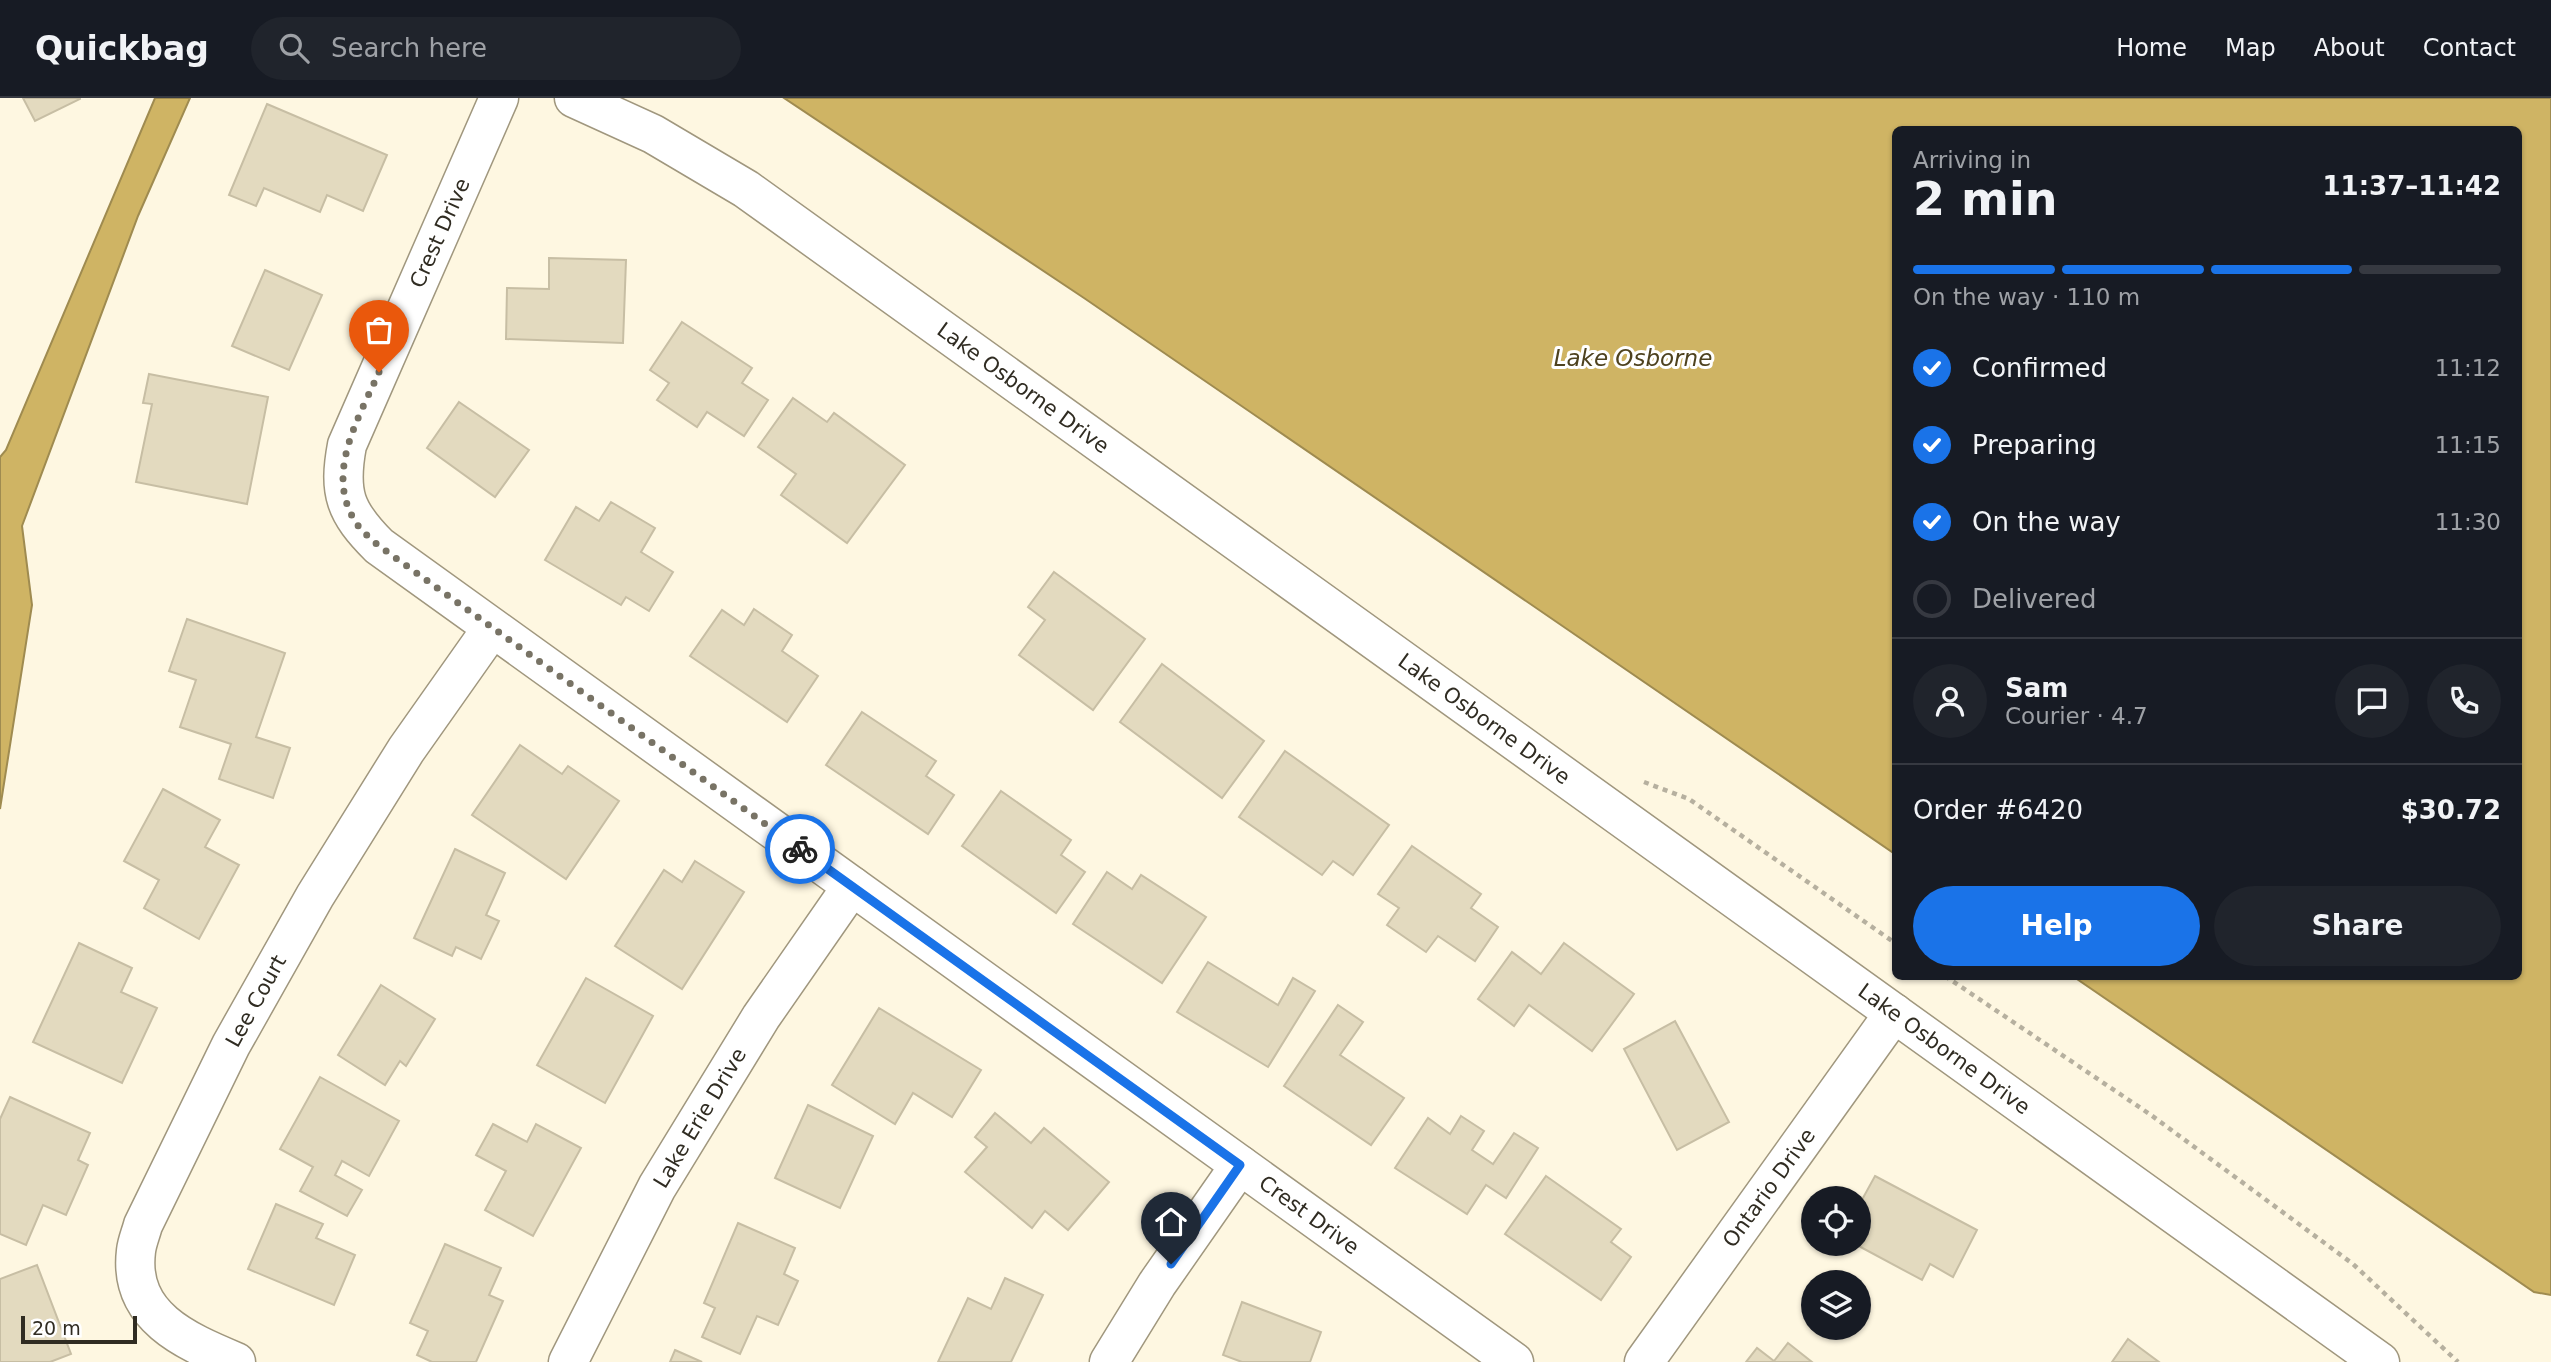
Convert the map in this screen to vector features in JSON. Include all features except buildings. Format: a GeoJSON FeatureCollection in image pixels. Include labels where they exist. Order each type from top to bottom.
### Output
{"type":"FeatureCollection","features":[{"type":"Feature","properties":{"kind":"street","name":"Crest Drive"},"geometry":{"type":"LineString","coordinates":[[499,98],[346,445],[342,473],[346,501],[359,526],[379,546],[492,628],[1514,1362]]}},
{"type":"Feature","properties":{"kind":"street","name":"Lake Osborne Drive"},"geometry":{"type":"LineString","coordinates":[[574,98],[653,134],[746,189],[2380,1362]]}},
{"type":"Feature","properties":{"kind":"street","name":"Lee Court"},"geometry":{"type":"LineString","coordinates":[[236,1362],[190,1343],[166,1328],[148,1307],[138,1280],[136,1252],[144,1225],[230,1045],[315,896],[406,750],[492,628]]}},
{"type":"Feature","properties":{"kind":"street","name":"Lake Erie Drive"},"geometry":{"type":"LineString","coordinates":[[568,1362],[657,1187],[761,1017],[852,886]]}},
{"type":"Feature","properties":{"kind":"street","name":"Ontario Drive"},"geometry":{"type":"LineString","coordinates":[[1644,1362],[1894,1013]]}},
{"type":"Feature","properties":{"kind":"street"},"geometry":{"type":"LineString","coordinates":[[1110,1362],[1157,1284],[1240,1165]]}},
{"type":"Feature","properties":{"kind":"path"},"geometry":{"type":"LineString","coordinates":[[1951,980],[2151,1115],[2353,1264],[2458,1362]]}},
{"type":"Feature","properties":{"kind":"water"},"geometry":{"type":"Polygon","coordinates":[[[155,98],[190,98],[138,216],[22,526],[32,605],[0,809],[0,457],[6,450],[155,98]]]}},
{"type":"Feature","properties":{"kind":"water","name":"Lake Osborne"},"geometry":{"type":"Polygon","coordinates":[[[784,98],[2551,98],[2551,1295],[2534,1292],[2078,980],[2522,980],[2522,126],[1892,126],[1892,852],[1084,298],[784,98]]]}},
{"type":"Feature","properties":{"kind":"way so far"},"geometry":{"type":"LineString","coordinates":[[379,372],[346,445],[342,473],[346,501],[359,526],[379,546],[800,849]]}},
{"type":"Feature","properties":{"kind":"route"},"geometry":{"type":"LineString","coordinates":[[800,849],[1240,1165],[1171,1264]]}}]}
